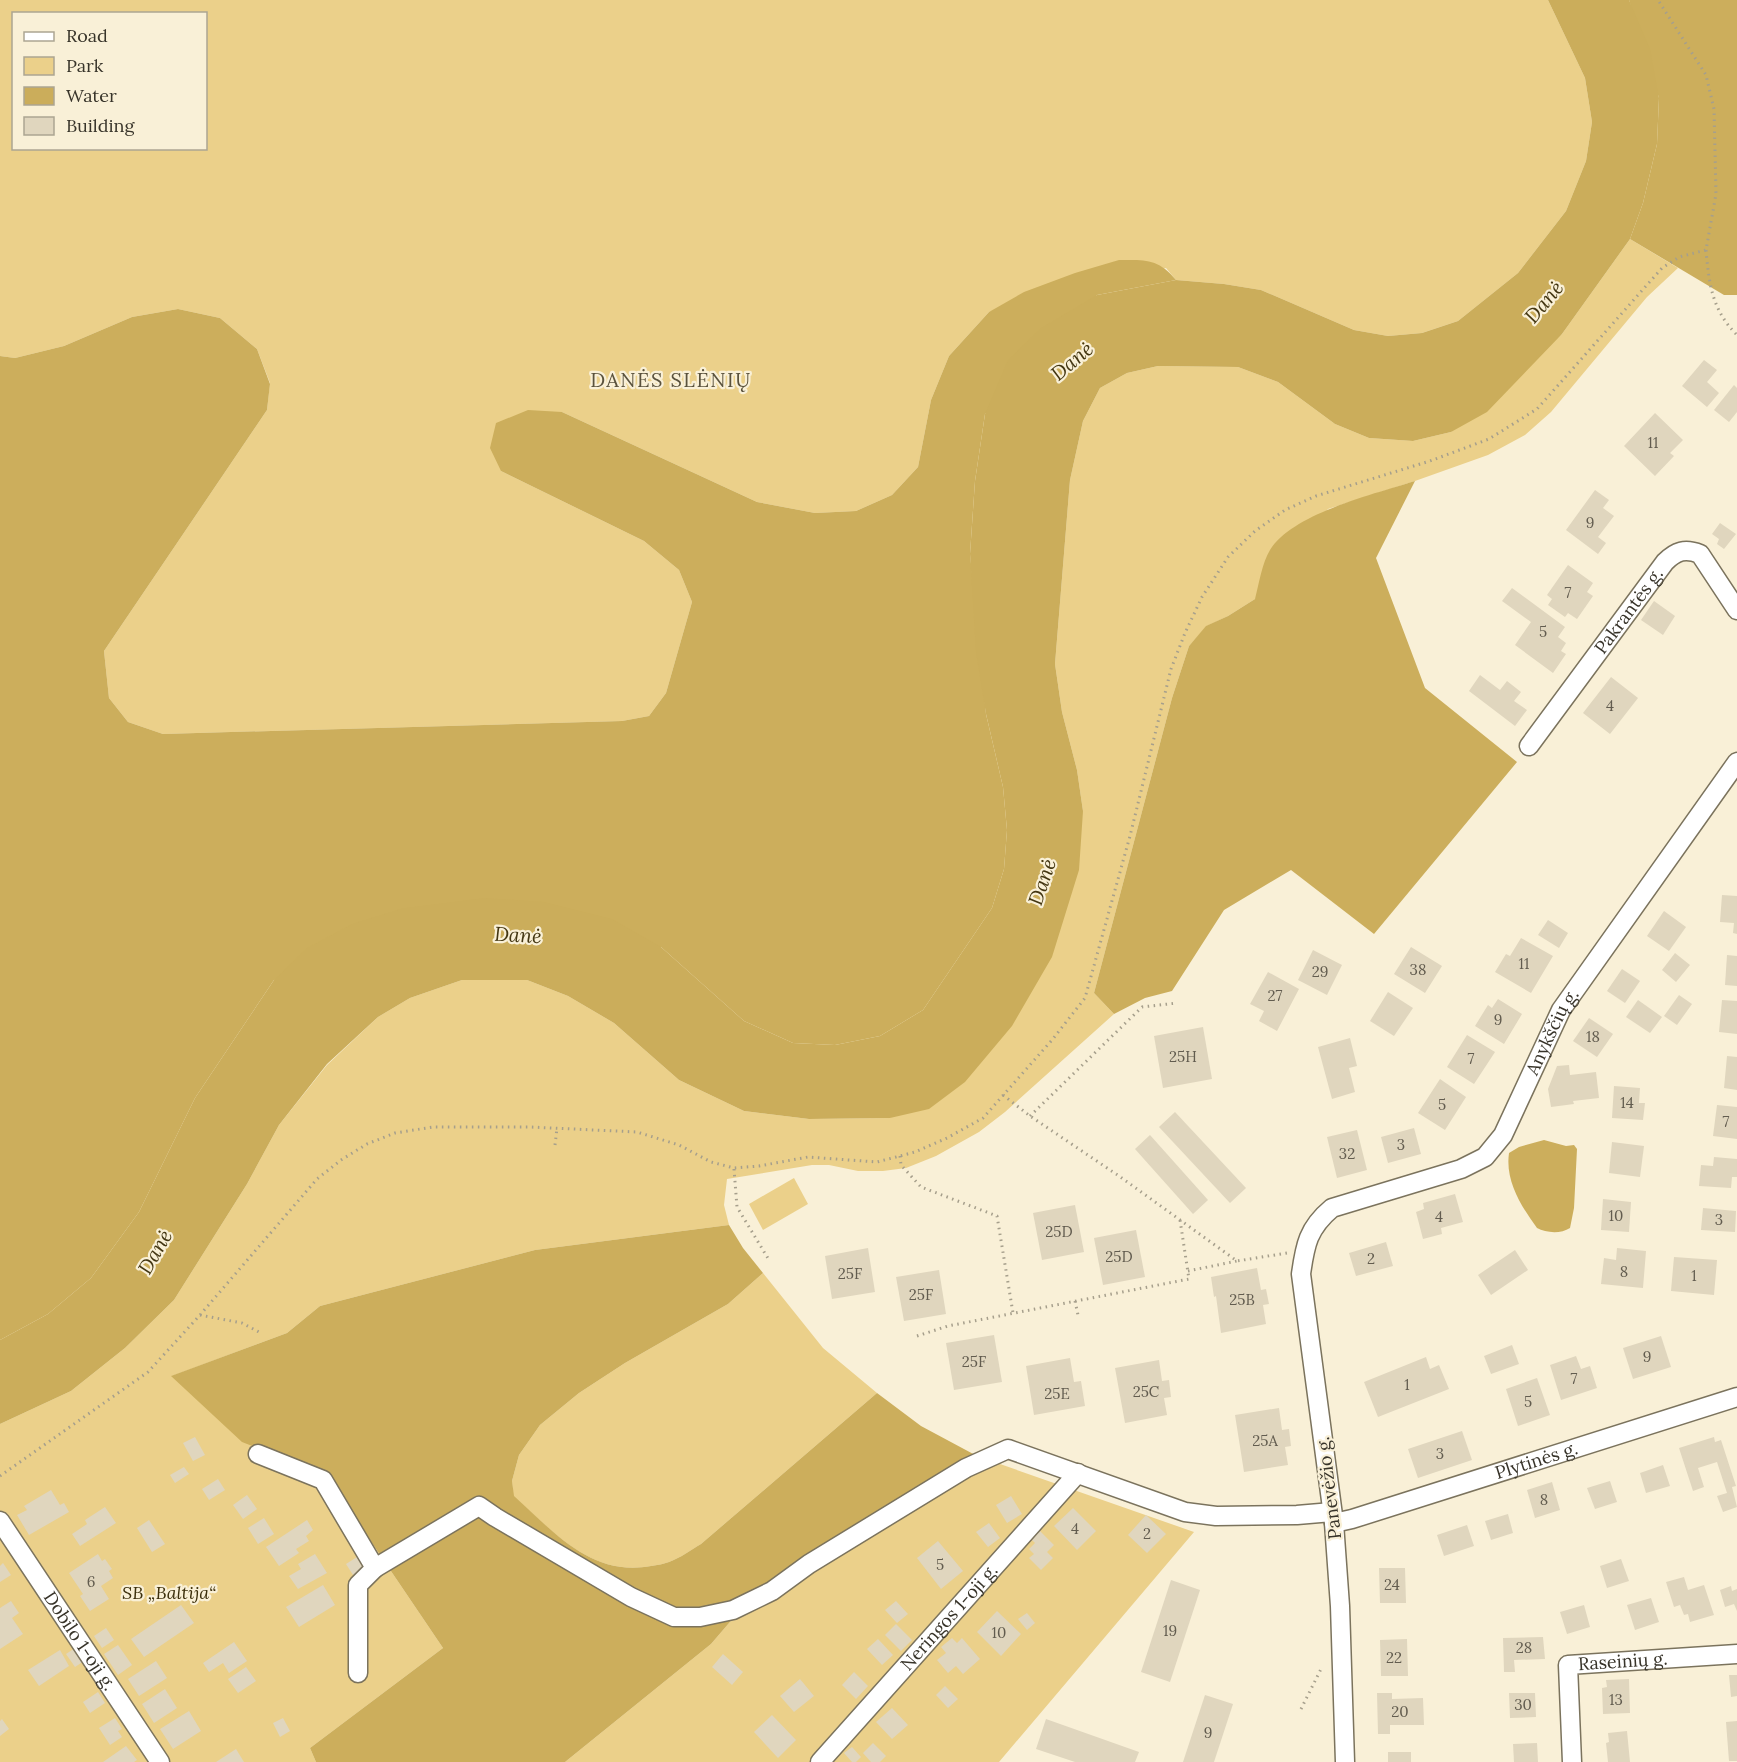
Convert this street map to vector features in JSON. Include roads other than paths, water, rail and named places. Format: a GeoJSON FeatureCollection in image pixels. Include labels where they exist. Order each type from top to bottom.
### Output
{"type":"FeatureCollection","features":[{"type":"Feature","properties":{"kind":"street","name":"Pakrantės g."},"geometry":{"type":"LineString","coordinates":[[1529,746],[1673,554],[1683,550],[1700,554],[1737,610]]}},
{"type":"Feature","properties":{"kind":"street","name":"Anykščių g."},"geometry":{"type":"LineString","coordinates":[[1318,1219],[1332,1208],[1461,1169],[1485,1157],[1503,1135],[1561,1010],[1735,765]]}},
{"type":"Feature","properties":{"kind":"street","name":"Panevėžio g."},"geometry":{"type":"LineString","coordinates":[[1318,1219],[1305,1245],[1301,1274],[1333,1517],[1340,1606],[1345,1762]]}},
{"type":"Feature","properties":{"kind":"street","name":"Plytinės g."},"geometry":{"type":"LineString","coordinates":[[375,1568],[479,1506],[631,1597],[674,1617],[700,1617],[733,1610],[772,1592],[810,1564],[966,1468],[1008,1449],[1194,1514],[1333,1517],[1364,1515],[1737,1397]]}},
{"type":"Feature","properties":{"kind":"street"},"geometry":{"type":"LineString","coordinates":[[258,1454],[323,1480],[375,1568],[358,1585],[358,1673]]}},
{"type":"Feature","properties":{"kind":"street","name":"Neringos 1-oji g."},"geometry":{"type":"LineString","coordinates":[[820,1762],[1078,1473]]}},
{"type":"Feature","properties":{"kind":"street","name":"Dobilo 1-oji g."},"geometry":{"type":"LineString","coordinates":[[0,1521],[160,1762]]}},
{"type":"Feature","properties":{"kind":"street","name":"Raseinių g."},"geometry":{"type":"LineString","coordinates":[[1572,1762],[1568,1665],[1737,1654]]}},
{"type":"Feature","properties":{"kind":"water","name":"Danė"},"geometry":{"type":"Polygon","coordinates":[[[1548,0],[1629,0],[1650,49],[1659,98],[1657,144],[1643,203],[1630,239],[1562,334],[1487,412],[1451,432],[1413,441],[1369,438],[1335,424],[1278,382],[1238,367],[1158,366],[1127,373],[1100,388],[1083,421],[1070,480],[1055,664],[1062,712],[1077,770],[1083,811],[1079,870],[1052,957],[1012,1026],[965,1082],[929,1109],[890,1118],[809,1119],[744,1111],[679,1080],[614,1023],[568,996],[527,980],[462,980],[410,998],[378,1017],[327,1064],[279,1125],[247,1184],[174,1300],[125,1348],[71,1391],[0,1424],[0,1340],[48,1314],[91,1278],[139,1212],[195,1098],[274,980],[307,948],[352,924],[404,908],[484,898],[544,902],[612,919],[661,947],[744,1021],[793,1043],[835,1045],[880,1036],[923,1010],[992,908],[1004,869],[1007,830],[1003,787],[986,714],[976,652],[970,554],[975,481],[985,414],[1008,360],[1041,328],[1097,295],[1176,280],[1261,290],[1354,330],[1388,336],[1422,333],[1458,321],[1518,273],[1566,211],[1586,161],[1592,122],[1585,78],[1548,0]]]}},
{"type":"Feature","properties":{"kind":"district","name":"DANĖS SLĖNIŲ"},"geometry":{"type":"Point","coordinates":[671,380]}},
{"type":"Feature","properties":{"kind":"park label","name":"SB „Baltija“"},"geometry":{"type":"Point","coordinates":[169,1593]}}]}
